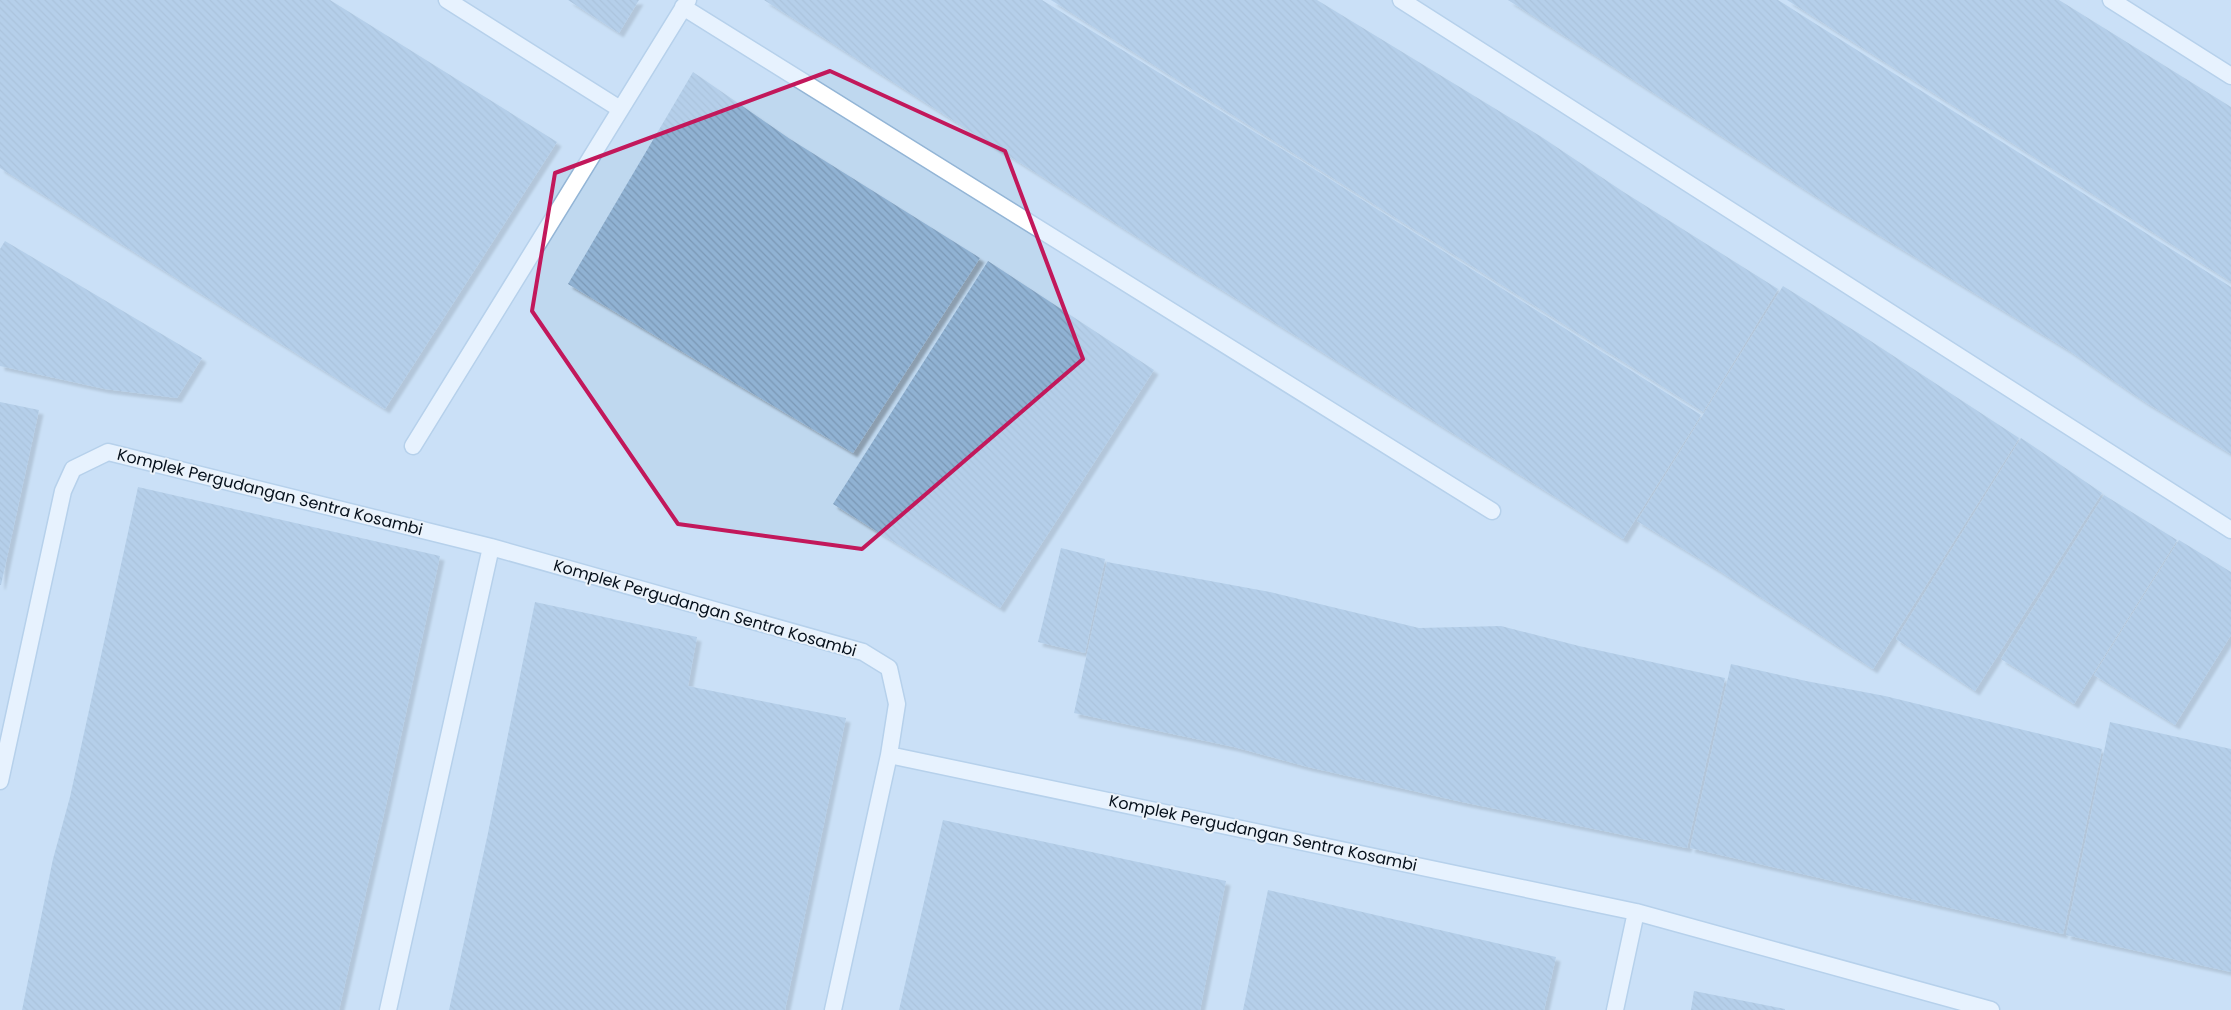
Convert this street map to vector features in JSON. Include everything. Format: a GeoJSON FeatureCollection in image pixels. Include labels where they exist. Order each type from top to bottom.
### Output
{"type":"FeatureCollection","features":[{"type":"Feature","properties":{"kind":"lane"},"geometry":{"type":"LineString","coordinates":[[447,0],[620,109]]}},
{"type":"Feature","properties":{"kind":"lane"},"geometry":{"type":"LineString","coordinates":[[1401,0],[2231,530]]}},
{"type":"Feature","properties":{"kind":"lane"},"geometry":{"type":"LineString","coordinates":[[2111,0],[2231,76]]}},
{"type":"Feature","properties":{"kind":"lane"},"geometry":{"type":"LineString","coordinates":[[413,446],[685,4],[1492,511]]}},
{"type":"Feature","properties":{"kind":"lane","name":"Komplek Pergudangan Sentra Kosambi"},"geometry":{"type":"LineString","coordinates":[[0,781],[63,491],[73,469],[108,452],[491,547],[863,652],[889,668],[897,704],[889,755],[833,1010]]}},
{"type":"Feature","properties":{"kind":"lane"},"geometry":{"type":"LineString","coordinates":[[388,1010],[491,547]]}},
{"type":"Feature","properties":{"kind":"lane","name":"Komplek Pergudangan Sentra Kosambi"},"geometry":{"type":"LineString","coordinates":[[889,755],[1636,912],[1991,1010]]}},
{"type":"Feature","properties":{"kind":"lane"},"geometry":{"type":"LineString","coordinates":[[1615,1010],[1636,912]]}},
{"type":"Feature","properties":{"kind":"highlighted area"},"geometry":{"type":"Polygon","coordinates":[[[830,71],[1005,151],[1083,359],[862,549],[678,524],[532,311],[555,173],[830,71]]]}},
{"type":"Feature","properties":{"kind":"shaded area"},"geometry":{"type":"Polygon","coordinates":[[[0,0],[2231,0],[2231,1010],[0,1010],[0,0]]]}},
{"type":"Feature","properties":{"kind":"building"},"geometry":{"type":"Polygon","coordinates":[[[0,0],[330,0],[557,142],[385,409],[0,168],[0,0]]]}},
{"type":"Feature","properties":{"kind":"building"},"geometry":{"type":"Polygon","coordinates":[[[568,0],[639,0],[619,33],[568,0]]]}},
{"type":"Feature","properties":{"kind":"building"},"geometry":{"type":"Polygon","coordinates":[[[764,0],[1042,0],[1306,164],[1701,415],[1623,539],[1148,244],[764,0]]]}},
{"type":"Feature","properties":{"kind":"building"},"geometry":{"type":"Polygon","coordinates":[[[1051,0],[1317,0],[1540,136],[1622,191],[1778,289],[1703,412],[1051,0]]]}},
{"type":"Feature","properties":{"kind":"building"},"geometry":{"type":"Polygon","coordinates":[[[1508,0],[1778,0],[2231,287],[2231,454],[2145,402],[2068,350],[1829,205],[1508,0]]]}},
{"type":"Feature","properties":{"kind":"building"},"geometry":{"type":"Polygon","coordinates":[[[1787,0],[2059,0],[2231,107],[2231,282],[1787,0]]]}},
{"type":"Feature","properties":{"kind":"building"},"geometry":{"type":"Polygon","coordinates":[[[693,72],[790,139],[980,258],[853,453],[568,284],[693,72]]]}},
{"type":"Feature","properties":{"kind":"building"},"geometry":{"type":"Polygon","coordinates":[[[5,241],[202,358],[177,398],[105,389],[0,366],[0,249],[5,241]]]}},
{"type":"Feature","properties":{"kind":"building"},"geometry":{"type":"Polygon","coordinates":[[[988,261],[1154,370],[1000,608],[833,504],[988,261]]]}},
{"type":"Feature","properties":{"kind":"building"},"geometry":{"type":"Polygon","coordinates":[[[1783,286],[2019,438],[1873,669],[1718,570],[1637,521],[1783,286]]]}},
{"type":"Feature","properties":{"kind":"building"},"geometry":{"type":"Polygon","coordinates":[[[0,402],[39,410],[1,585],[0,585],[0,402]]]}},
{"type":"Feature","properties":{"kind":"building"},"geometry":{"type":"Polygon","coordinates":[[[2021,438],[2102,493],[1975,691],[1896,639],[2021,438]]]}},
{"type":"Feature","properties":{"kind":"building"},"geometry":{"type":"Polygon","coordinates":[[[138,487],[440,556],[339,1010],[22,1010],[53,859],[70,797],[138,487]]]}},
{"type":"Feature","properties":{"kind":"building"},"geometry":{"type":"Polygon","coordinates":[[[2104,495],[2177,540],[2074,704],[2001,659],[2104,495]]]}},
{"type":"Feature","properties":{"kind":"building"},"geometry":{"type":"Polygon","coordinates":[[[2179,540],[2231,572],[2231,635],[2175,725],[2094,675],[2179,540]]]}},
{"type":"Feature","properties":{"kind":"building"},"geometry":{"type":"Polygon","coordinates":[[[1061,548],[1105,559],[1085,653],[1038,642],[1061,548]]]}},
{"type":"Feature","properties":{"kind":"building"},"geometry":{"type":"Polygon","coordinates":[[[1107,562],[1270,592],[1419,628],[1501,626],[1579,646],[1725,678],[1687,848],[1462,802],[1308,767],[1234,747],[1074,713],[1107,562]]]}},
{"type":"Feature","properties":{"kind":"building"},"geometry":{"type":"Polygon","coordinates":[[[535,602],[697,637],[688,686],[846,718],[785,1010],[449,1010],[488,833],[535,602]]]}},
{"type":"Feature","properties":{"kind":"building"},"geometry":{"type":"Polygon","coordinates":[[[1731,664],[1885,696],[2102,749],[2063,934],[1690,848],[1731,664]]]}},
{"type":"Feature","properties":{"kind":"building"},"geometry":{"type":"Polygon","coordinates":[[[2110,722],[2231,749],[2231,972],[2066,935],[2110,722]]]}},
{"type":"Feature","properties":{"kind":"building"},"geometry":{"type":"Polygon","coordinates":[[[943,820],[1226,881],[1200,1010],[899,1010],[943,820]]]}},
{"type":"Feature","properties":{"kind":"building"},"geometry":{"type":"Polygon","coordinates":[[[1268,890],[1556,957],[1544,1010],[1243,1010],[1268,890]]]}},
{"type":"Feature","properties":{"kind":"building"},"geometry":{"type":"Polygon","coordinates":[[[1694,991],[1785,1009],[1785,1010],[1691,1010],[1694,991]]]}}]}
